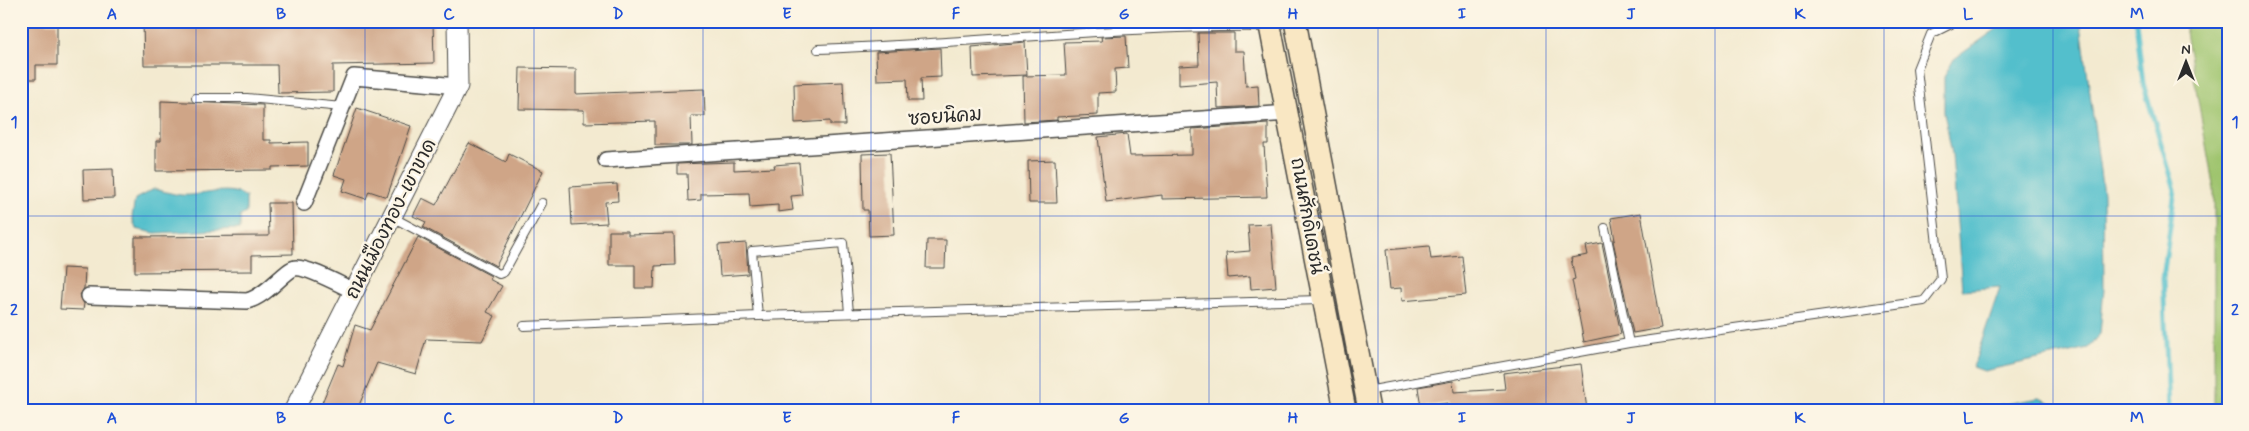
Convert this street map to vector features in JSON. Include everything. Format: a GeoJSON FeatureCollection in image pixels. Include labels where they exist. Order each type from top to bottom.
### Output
{"type":"FeatureCollection","features":[{"type":"Feature","properties":{"kind":"main road"},"geometry":{"type":"LineString","coordinates":[[1294,21],[1367,401]]}},
{"type":"Feature","properties":{"kind":"main road","name":"ถนนศักดิเดชน์"},"geometry":{"type":"LineString","coordinates":[[1270,24],[1344,410]]}},
{"type":"Feature","properties":{"kind":"street","name":"ถนนเมืองทอง-เขาขาด"},"geometry":{"type":"LineString","coordinates":[[294,410],[458,86],[457,21]]}},
{"type":"Feature","properties":{"kind":"street"},"geometry":{"type":"LineString","coordinates":[[304,203],[354,77],[458,86]]}},
{"type":"Feature","properties":{"kind":"street","name":"ซอยนิคม"},"geometry":{"type":"LineString","coordinates":[[606,160],[1288,113]]}},
{"type":"Feature","properties":{"kind":"street"},"geometry":{"type":"LineString","coordinates":[[89,296],[246,301],[262,294],[297,268],[324,277],[354,291]]}},
{"type":"Feature","properties":{"kind":"lane"},"geometry":{"type":"LineString","coordinates":[[1367,401],[1629,343],[1924,300],[1941,279],[1917,69],[1931,34],[1957,21]]}},
{"type":"Feature","properties":{"kind":"lane"},"geometry":{"type":"LineString","coordinates":[[818,49],[903,46],[1190,26],[1270,24]]}},
{"type":"Feature","properties":{"kind":"lane"},"geometry":{"type":"LineString","coordinates":[[196,98],[247,98],[342,106]]}},
{"type":"Feature","properties":{"kind":"lane"},"geometry":{"type":"LineString","coordinates":[[392,217],[499,274],[504,272],[542,202]]}},
{"type":"Feature","properties":{"kind":"lane"},"geometry":{"type":"LineString","coordinates":[[1605,228],[1629,343]]}},
{"type":"Feature","properties":{"kind":"lane"},"geometry":{"type":"LineString","coordinates":[[758,316],[752,251],[843,243],[848,313]]}},
{"type":"Feature","properties":{"kind":"lane"},"geometry":{"type":"LineString","coordinates":[[524,326],[848,313],[1322,300]]}},
{"type":"Feature","properties":{"kind":"green space"},"geometry":{"type":"Polygon","coordinates":[[[2184,21],[2228,21],[2228,410],[2214,410],[2214,190],[2184,21]]]}},
{"type":"Feature","properties":{"kind":"water"},"geometry":{"type":"Polygon","coordinates":[[[2031,21],[2076,21],[2081,24],[2103,194],[2104,288],[2100,334],[2088,348],[1984,371],[1973,367],[2000,287],[1962,290],[1952,154],[1944,112],[1944,77],[1954,59],[1998,28],[2031,21]]]}},
{"type":"Feature","properties":{"kind":"water"},"geometry":{"type":"Polygon","coordinates":[[[154,189],[181,195],[223,191],[239,193],[246,197],[246,213],[240,216],[240,229],[155,233],[136,229],[132,217],[135,199],[154,189]]]}},
{"type":"Feature","properties":{"kind":"water"},"geometry":{"type":"Polygon","coordinates":[[[2039,398],[2070,410],[1993,410],[1999,405],[2039,398]]]}},
{"type":"Feature","properties":{"kind":"building"},"geometry":{"type":"Polygon","coordinates":[[[143,21],[433,21],[434,63],[333,65],[333,92],[278,93],[277,65],[144,65],[143,21]]]}},
{"type":"Feature","properties":{"kind":"building"},"geometry":{"type":"Polygon","coordinates":[[[21,23],[57,23],[57,65],[36,65],[36,79],[21,79],[21,23]]]}},
{"type":"Feature","properties":{"kind":"building"},"geometry":{"type":"Polygon","coordinates":[[[1198,33],[1234,33],[1234,51],[1244,51],[1246,86],[1258,85],[1259,106],[1218,108],[1217,82],[1179,85],[1179,66],[1199,65],[1198,33]]]}},
{"type":"Feature","properties":{"kind":"building"},"geometry":{"type":"Polygon","coordinates":[[[1126,36],[1128,68],[1115,69],[1116,92],[1098,93],[1098,115],[1057,117],[1057,120],[1024,122],[1023,76],[1066,75],[1064,42],[1102,41],[1101,37],[1126,36]]]}},
{"type":"Feature","properties":{"kind":"building"},"geometry":{"type":"Polygon","coordinates":[[[1025,42],[1027,75],[973,77],[972,47],[1025,42]]]}},
{"type":"Feature","properties":{"kind":"building"},"geometry":{"type":"Polygon","coordinates":[[[940,48],[941,77],[921,78],[922,101],[908,101],[907,79],[877,80],[876,52],[940,48]]]}},
{"type":"Feature","properties":{"kind":"building"},"geometry":{"type":"Polygon","coordinates":[[[520,68],[576,69],[576,94],[704,89],[705,116],[691,116],[692,145],[655,145],[655,121],[584,123],[584,110],[519,109],[520,68]]]}},
{"type":"Feature","properties":{"kind":"building"},"geometry":{"type":"Polygon","coordinates":[[[843,82],[845,125],[830,125],[830,121],[795,123],[794,84],[843,82]]]}},
{"type":"Feature","properties":{"kind":"building"},"geometry":{"type":"Polygon","coordinates":[[[161,101],[263,105],[263,140],[271,140],[271,143],[308,142],[308,166],[272,167],[272,170],[156,171],[156,141],[161,141],[161,101]]]}},
{"type":"Feature","properties":{"kind":"building"},"geometry":{"type":"Polygon","coordinates":[[[357,108],[411,126],[387,197],[369,191],[366,199],[342,191],[346,179],[334,175],[357,108]]]}},
{"type":"Feature","properties":{"kind":"building"},"geometry":{"type":"Polygon","coordinates":[[[1268,124],[1268,144],[1264,144],[1267,197],[1162,199],[1162,195],[1106,202],[1098,137],[1127,134],[1130,156],[1192,155],[1192,129],[1268,124]]]}},
{"type":"Feature","properties":{"kind":"building"},"geometry":{"type":"Polygon","coordinates":[[[469,143],[506,162],[509,154],[543,171],[496,266],[423,227],[426,222],[413,216],[422,198],[436,205],[469,143]]]}},
{"type":"Feature","properties":{"kind":"building"},"geometry":{"type":"Polygon","coordinates":[[[890,153],[894,235],[869,236],[868,210],[863,210],[862,154],[890,153]]]}},
{"type":"Feature","properties":{"kind":"building"},"geometry":{"type":"Polygon","coordinates":[[[1055,160],[1057,203],[1029,203],[1028,161],[1055,160]]]}},
{"type":"Feature","properties":{"kind":"building"},"geometry":{"type":"Polygon","coordinates":[[[734,162],[734,170],[775,168],[774,165],[799,163],[802,195],[791,196],[793,210],[778,212],[778,205],[750,207],[749,193],[701,194],[701,200],[688,201],[687,174],[677,174],[677,164],[734,162]]]}},
{"type":"Feature","properties":{"kind":"building"},"geometry":{"type":"Polygon","coordinates":[[[113,169],[114,198],[84,199],[83,170],[113,169]]]}},
{"type":"Feature","properties":{"kind":"building"},"geometry":{"type":"Polygon","coordinates":[[[617,184],[618,201],[605,202],[607,223],[572,225],[570,187],[617,184]]]}},
{"type":"Feature","properties":{"kind":"building"},"geometry":{"type":"Polygon","coordinates":[[[268,203],[292,203],[293,254],[252,255],[252,271],[135,272],[135,237],[269,236],[268,203]]]}},
{"type":"Feature","properties":{"kind":"building"},"geometry":{"type":"Polygon","coordinates":[[[1641,213],[1661,328],[1633,333],[1613,241],[1615,240],[1611,218],[1641,213]]]}},
{"type":"Feature","properties":{"kind":"building"},"geometry":{"type":"Polygon","coordinates":[[[1271,224],[1276,287],[1251,289],[1250,276],[1228,278],[1226,253],[1250,251],[1248,225],[1271,224]]]}},
{"type":"Feature","properties":{"kind":"building"},"geometry":{"type":"Polygon","coordinates":[[[609,231],[628,231],[628,235],[674,234],[675,265],[655,266],[654,288],[635,288],[635,265],[609,265],[609,231]]]}},
{"type":"Feature","properties":{"kind":"building"},"geometry":{"type":"Polygon","coordinates":[[[418,237],[491,276],[489,279],[502,286],[487,312],[495,316],[482,341],[426,339],[416,374],[377,363],[357,410],[319,410],[338,364],[343,366],[355,325],[370,330],[418,237]]]}},
{"type":"Feature","properties":{"kind":"building"},"geometry":{"type":"Polygon","coordinates":[[[927,240],[946,240],[945,268],[926,268],[927,240]]]}},
{"type":"Feature","properties":{"kind":"building"},"geometry":{"type":"Polygon","coordinates":[[[746,243],[748,274],[720,276],[718,245],[746,243]]]}},
{"type":"Feature","properties":{"kind":"building"},"geometry":{"type":"Polygon","coordinates":[[[1602,243],[1621,334],[1584,342],[1572,280],[1575,279],[1571,258],[1588,255],[1586,246],[1602,243]]]}},
{"type":"Feature","properties":{"kind":"building"},"geometry":{"type":"Polygon","coordinates":[[[1429,246],[1431,259],[1462,256],[1466,295],[1402,301],[1401,288],[1390,289],[1386,250],[1429,246]]]}},
{"type":"Feature","properties":{"kind":"building"},"geometry":{"type":"Polygon","coordinates":[[[63,268],[85,269],[84,288],[80,295],[84,304],[83,310],[60,309],[63,268]]]}},
{"type":"Feature","properties":{"kind":"building"},"geometry":{"type":"Polygon","coordinates":[[[1581,364],[1587,410],[1448,410],[1447,403],[1421,407],[1418,387],[1453,381],[1454,392],[1505,389],[1503,373],[1581,364]]]}},
{"type":"Feature","properties":{"kind":"waterway"},"geometry":{"type":"LineString","coordinates":[[2136,21],[2143,83],[2175,190],[2163,278],[2169,410]]}}]}
